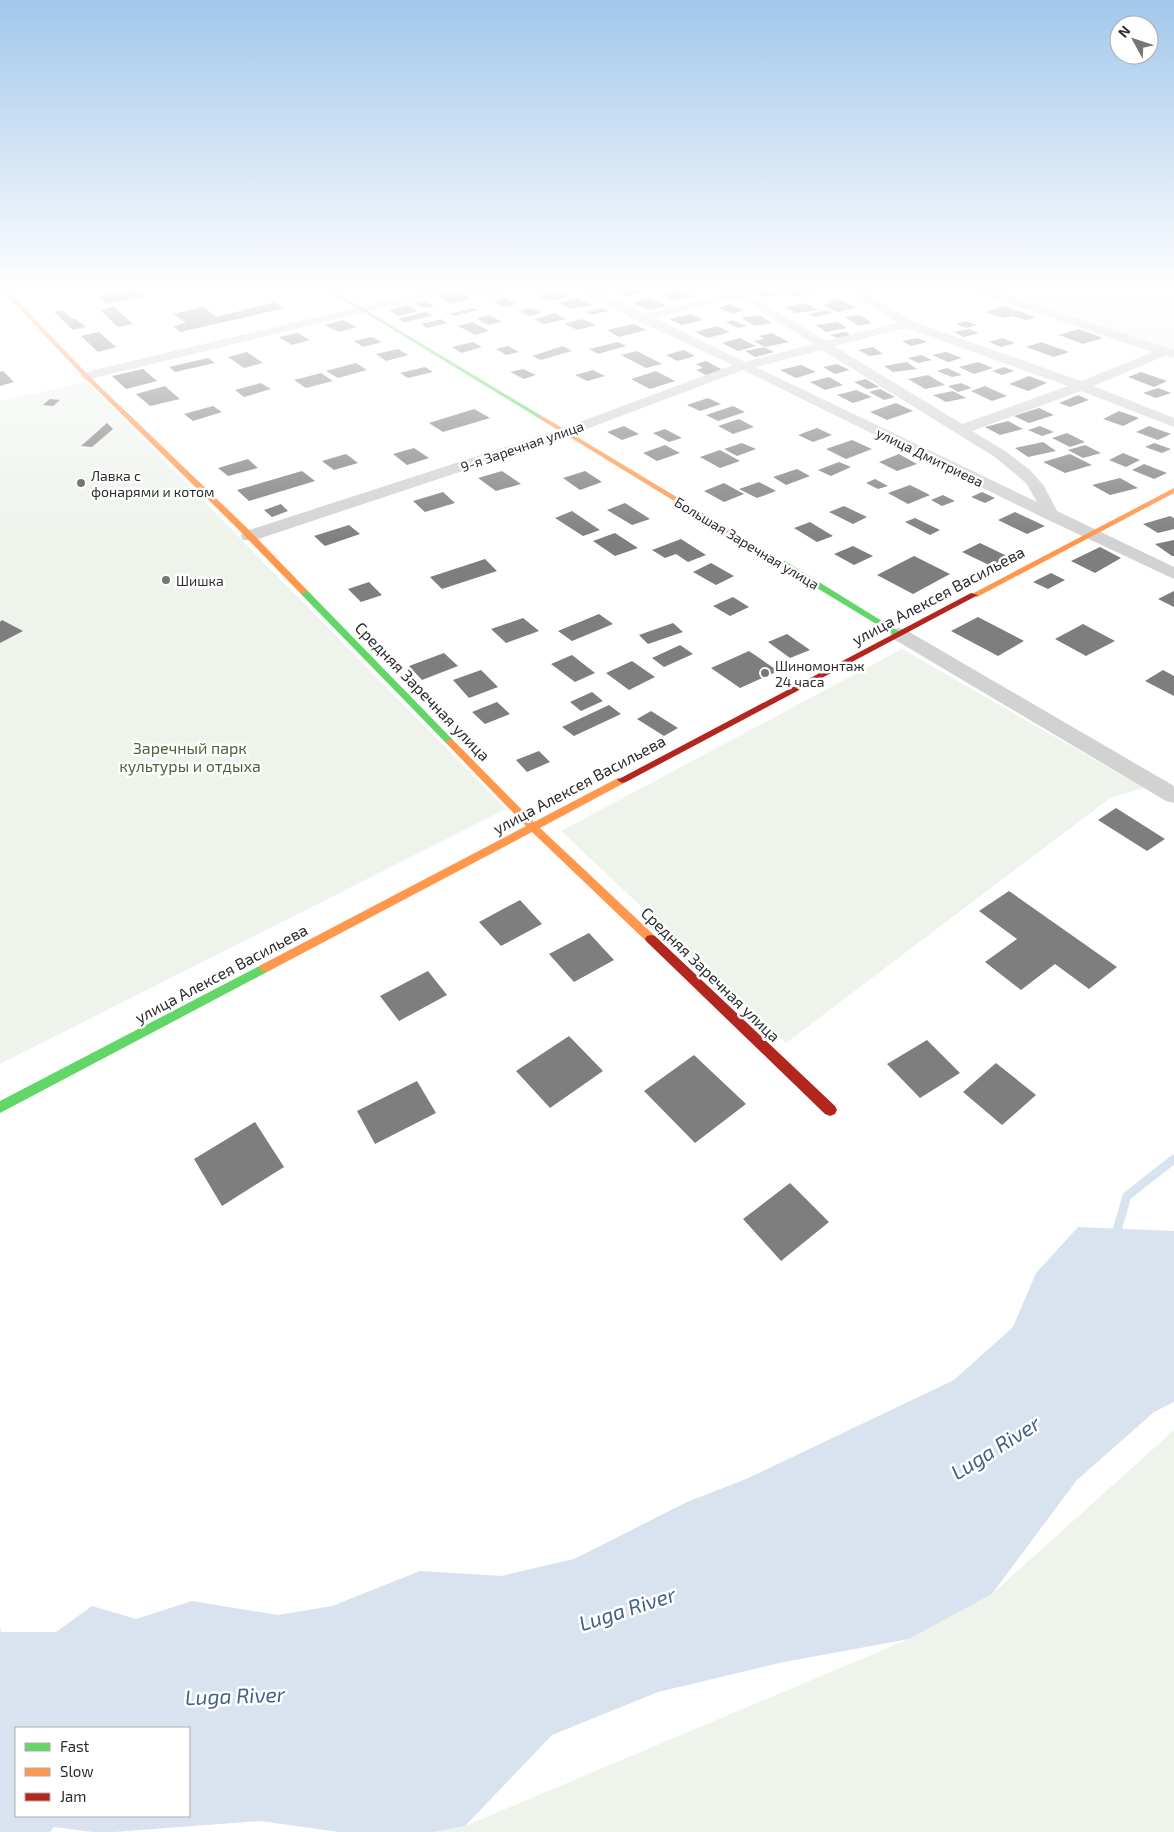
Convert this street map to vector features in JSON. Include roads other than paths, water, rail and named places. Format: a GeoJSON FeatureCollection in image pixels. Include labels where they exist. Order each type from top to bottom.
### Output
{"type":"FeatureCollection","features":[{"type":"Feature","properties":{"kind":"street","name":"Средняя Заречная улица"},"geometry":{"type":"LineString","coordinates":[[82,371],[249,536],[533,826],[830,1110]]}},
{"type":"Feature","properties":{"kind":"street"},"geometry":{"type":"LineString","coordinates":[[86,376],[105,371]]}},
{"type":"Feature","properties":{"kind":"street","name":"Большая Заречная улица"},"geometry":{"type":"LineString","coordinates":[[462,371],[899,634],[1174,796]]}},
{"type":"Feature","properties":{"kind":"street","name":"9-я Заречная улица"},"geometry":{"type":"LineString","coordinates":[[249,536],[563,433],[728,371]]}},
{"type":"Feature","properties":{"kind":"street","name":"улица Дмитриева"},"geometry":{"type":"LineString","coordinates":[[754,371],[1174,574]]}},
{"type":"Feature","properties":{"kind":"street"},"geometry":{"type":"LineString","coordinates":[[865,371],[1027,473],[1037,486],[1050,515]]}},
{"type":"Feature","properties":{"kind":"street"},"geometry":{"type":"LineString","coordinates":[[1040,371],[1174,423]]}},
{"type":"Feature","properties":{"kind":"street"},"geometry":{"type":"LineString","coordinates":[[960,430],[1120,371]]}},
{"type":"Feature","properties":{"kind":"street","name":"улица Алексея Васильева"},"geometry":{"type":"LineString","coordinates":[[0,1108],[1174,490]]}},
{"type":"Feature","properties":{"kind":"water","name":"Luga River"},"geometry":{"type":"Polygon","coordinates":[[[1078,1227],[1174,1231],[1174,1402],[1154,1412],[1076,1481],[992,1594],[909,1639],[784,1662],[658,1692],[552,1735],[465,1826],[434,1832],[339,1832],[260,1821],[114,1832],[93,1832],[54,1827],[50,1832],[0,1832],[0,1628],[1,1632],[56,1632],[92,1606],[136,1619],[192,1601],[278,1615],[332,1606],[420,1571],[501,1576],[574,1559],[687,1502],[746,1479],[954,1380],[1013,1327],[1036,1273],[1078,1227]]]}},
{"type":"Feature","properties":{"kind":"waterway"},"geometry":{"type":"LineString","coordinates":[[1115,1237],[1127,1196],[1174,1159]]}},
{"type":"Feature","properties":{"kind":"place","name":"Лавка с фонарями и котом"},"geometry":{"type":"Point","coordinates":[81,483]}},
{"type":"Feature","properties":{"kind":"place","name":"Шишка"},"geometry":{"type":"Point","coordinates":[166,580]}},
{"type":"Feature","properties":{"kind":"place","name":"Шиномонтаж 24 часа"},"geometry":{"type":"Point","coordinates":[765,673]}},
{"type":"Feature","properties":{"kind":"park label","name":"Заречный парк культуры и отдыха"},"geometry":{"type":"Point","coordinates":[190,756]}}]}
